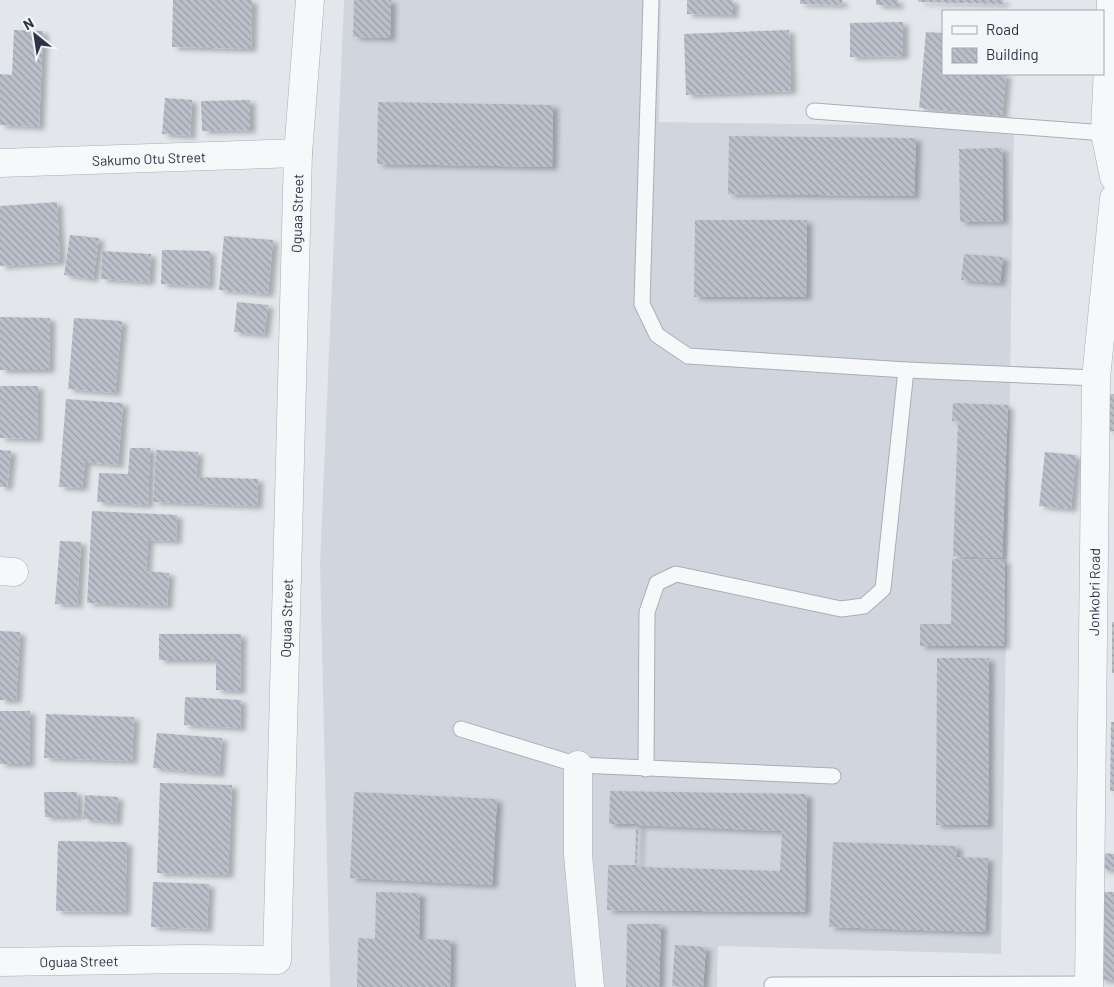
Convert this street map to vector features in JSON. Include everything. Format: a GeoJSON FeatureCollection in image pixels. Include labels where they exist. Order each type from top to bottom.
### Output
{"type":"FeatureCollection","features":[{"type":"Feature","properties":{"kind":"street","name":"Oguaa Street"},"geometry":{"type":"LineString","coordinates":[[0,962],[191,959],[277,960],[298,153],[310,0]]}},
{"type":"Feature","properties":{"kind":"street"},"geometry":{"type":"LineString","coordinates":[[1111,0],[1105,133],[1114,176]]}},
{"type":"Feature","properties":{"kind":"street","name":"Sakumo Otu Street"},"geometry":{"type":"LineString","coordinates":[[0,163],[298,153]]}},
{"type":"Feature","properties":{"kind":"street","name":"Jonkobri Road"},"geometry":{"type":"LineString","coordinates":[[1089,986],[1096,378],[1114,198]]}},
{"type":"Feature","properties":{"kind":"street"},"geometry":{"type":"LineString","coordinates":[[578,765],[578,855],[590,987]]}},
{"type":"Feature","properties":{"kind":"lane"},"geometry":{"type":"LineString","coordinates":[[651,0],[642,304],[657,335],[688,356],[906,370],[1096,378]]}},
{"type":"Feature","properties":{"kind":"lane"},"geometry":{"type":"LineString","coordinates":[[814,111],[1105,133]]}},
{"type":"Feature","properties":{"kind":"lane"},"geometry":{"type":"LineString","coordinates":[[646,769],[647,612],[657,583],[676,574],[841,609],[864,606],[884,589],[906,370]]}},
{"type":"Feature","properties":{"kind":"lane"},"geometry":{"type":"LineString","coordinates":[[461,729],[578,765],[834,776]]}},
{"type":"Feature","properties":{"kind":"lane"},"geometry":{"type":"LineString","coordinates":[[772,985],[1089,986]]}},
{"type":"Feature","properties":{"kind":"shaded area"},"geometry":{"type":"Polygon","coordinates":[[[344,0],[661,0],[659,122],[1014,127],[1001,954],[718,946],[717,987],[330,987],[320,564],[344,0]]]}},
{"type":"Feature","properties":{"kind":"building"},"geometry":{"type":"Polygon","coordinates":[[[173,0],[252,0],[251,49],[172,47],[173,0]]]}},
{"type":"Feature","properties":{"kind":"building"},"geometry":{"type":"Polygon","coordinates":[[[354,0],[391,0],[390,38],[353,37],[354,0]]]}},
{"type":"Feature","properties":{"kind":"building"},"geometry":{"type":"Polygon","coordinates":[[[687,0],[733,0],[733,15],[687,14],[687,0]]]}},
{"type":"Feature","properties":{"kind":"building"},"geometry":{"type":"Polygon","coordinates":[[[800,0],[842,0],[842,5],[800,4],[800,0]]]}},
{"type":"Feature","properties":{"kind":"building"},"geometry":{"type":"Polygon","coordinates":[[[876,0],[898,0],[898,6],[876,5],[876,0]]]}},
{"type":"Feature","properties":{"kind":"building"},"geometry":{"type":"Polygon","coordinates":[[[918,0],[1003,0],[1003,4],[918,2],[918,0]]]}},
{"type":"Feature","properties":{"kind":"building"},"geometry":{"type":"Polygon","coordinates":[[[903,22],[903,56],[850,57],[850,23],[903,22]]]}},
{"type":"Feature","properties":{"kind":"building"},"geometry":{"type":"Polygon","coordinates":[[[14,30],[43,31],[39,127],[0,125],[0,74],[12,75],[14,30]]]}},
{"type":"Feature","properties":{"kind":"building"},"geometry":{"type":"Polygon","coordinates":[[[789,30],[791,91],[686,95],[684,34],[789,30]]]}},
{"type":"Feature","properties":{"kind":"building"},"geometry":{"type":"Polygon","coordinates":[[[926,32],[942,33],[942,75],[1006,75],[1002,116],[919,108],[926,32]]]}},
{"type":"Feature","properties":{"kind":"building"},"geometry":{"type":"Polygon","coordinates":[[[165,98],[192,100],[190,136],[162,134],[165,98]]]}},
{"type":"Feature","properties":{"kind":"building"},"geometry":{"type":"Polygon","coordinates":[[[250,100],[250,130],[202,131],[201,101],[250,100]]]}},
{"type":"Feature","properties":{"kind":"building"},"geometry":{"type":"Polygon","coordinates":[[[378,102],[553,105],[552,167],[377,164],[378,102]]]}},
{"type":"Feature","properties":{"kind":"building"},"geometry":{"type":"Polygon","coordinates":[[[729,136],[916,138],[914,196],[728,194],[729,136]]]}},
{"type":"Feature","properties":{"kind":"building"},"geometry":{"type":"Polygon","coordinates":[[[1002,148],[1003,221],[960,222],[959,149],[1002,148]]]}},
{"type":"Feature","properties":{"kind":"building"},"geometry":{"type":"Polygon","coordinates":[[[57,202],[60,262],[0,266],[0,206],[57,202]]]}},
{"type":"Feature","properties":{"kind":"building"},"geometry":{"type":"Polygon","coordinates":[[[695,220],[807,220],[806,297],[694,297],[695,220]]]}},
{"type":"Feature","properties":{"kind":"building"},"geometry":{"type":"Polygon","coordinates":[[[70,235],[99,238],[93,279],[64,275],[70,235]]]}},
{"type":"Feature","properties":{"kind":"building"},"geometry":{"type":"Polygon","coordinates":[[[224,236],[273,240],[268,294],[219,290],[224,236]]]}},
{"type":"Feature","properties":{"kind":"building"},"geometry":{"type":"Polygon","coordinates":[[[162,250],[210,251],[209,286],[161,284],[162,250]]]}},
{"type":"Feature","properties":{"kind":"building"},"geometry":{"type":"Polygon","coordinates":[[[102,251],[151,254],[149,282],[101,279],[102,251]]]}},
{"type":"Feature","properties":{"kind":"building"},"geometry":{"type":"Polygon","coordinates":[[[964,254],[1003,257],[1000,283],[961,280],[964,254]]]}},
{"type":"Feature","properties":{"kind":"building"},"geometry":{"type":"Polygon","coordinates":[[[237,302],[268,305],[264,335],[234,332],[237,302]]]}},
{"type":"Feature","properties":{"kind":"building"},"geometry":{"type":"Polygon","coordinates":[[[0,317],[50,318],[49,370],[0,370],[0,317]]]}},
{"type":"Feature","properties":{"kind":"building"},"geometry":{"type":"Polygon","coordinates":[[[74,318],[122,321],[115,393],[68,389],[74,318]]]}},
{"type":"Feature","properties":{"kind":"building"},"geometry":{"type":"Polygon","coordinates":[[[0,386],[38,386],[37,439],[0,438],[0,386]]]}},
{"type":"Feature","properties":{"kind":"building"},"geometry":{"type":"Polygon","coordinates":[[[1108,394],[1114,394],[1114,431],[1109,432],[1108,394]]]}},
{"type":"Feature","properties":{"kind":"building"},"geometry":{"type":"Polygon","coordinates":[[[66,399],[123,403],[118,465],[85,462],[82,488],[59,487],[66,399]]]}},
{"type":"Feature","properties":{"kind":"building"},"geometry":{"type":"Polygon","coordinates":[[[953,403],[1008,405],[1002,558],[953,556],[958,421],[952,421],[953,403]]]}},
{"type":"Feature","properties":{"kind":"building"},"geometry":{"type":"Polygon","coordinates":[[[130,448],[150,448],[148,505],[97,502],[99,473],[128,474],[130,448]]]}},
{"type":"Feature","properties":{"kind":"building"},"geometry":{"type":"Polygon","coordinates":[[[0,450],[11,451],[7,487],[0,487],[0,450]]]}},
{"type":"Feature","properties":{"kind":"building"},"geometry":{"type":"Polygon","coordinates":[[[156,450],[198,452],[196,477],[258,479],[257,506],[153,502],[156,450]]]}},
{"type":"Feature","properties":{"kind":"building"},"geometry":{"type":"Polygon","coordinates":[[[1045,452],[1076,455],[1071,509],[1039,506],[1045,452]]]}},
{"type":"Feature","properties":{"kind":"building"},"geometry":{"type":"Polygon","coordinates":[[[92,511],[177,515],[176,541],[148,540],[146,571],[169,573],[167,606],[87,603],[92,511]]]}},
{"type":"Feature","properties":{"kind":"building"},"geometry":{"type":"Polygon","coordinates":[[[60,541],[81,542],[77,605],[55,604],[60,541]]]}},
{"type":"Feature","properties":{"kind":"building"},"geometry":{"type":"Polygon","coordinates":[[[952,559],[1005,560],[1004,646],[920,646],[920,624],[951,624],[952,559]]]}},
{"type":"Feature","properties":{"kind":"building"},"geometry":{"type":"Polygon","coordinates":[[[1112,622],[1114,622],[1114,673],[1112,673],[1112,622]]]}},
{"type":"Feature","properties":{"kind":"building"},"geometry":{"type":"Polygon","coordinates":[[[0,631],[20,632],[16,700],[0,700],[0,631]]]}},
{"type":"Feature","properties":{"kind":"building"},"geometry":{"type":"Polygon","coordinates":[[[159,634],[241,634],[240,691],[216,690],[216,660],[159,660],[159,634]]]}},
{"type":"Feature","properties":{"kind":"building"},"geometry":{"type":"Polygon","coordinates":[[[937,658],[989,658],[988,825],[936,825],[937,658]]]}},
{"type":"Feature","properties":{"kind":"building"},"geometry":{"type":"Polygon","coordinates":[[[185,697],[241,700],[240,728],[184,725],[185,697]]]}},
{"type":"Feature","properties":{"kind":"building"},"geometry":{"type":"Polygon","coordinates":[[[0,711],[30,711],[29,764],[0,764],[0,711]]]}},
{"type":"Feature","properties":{"kind":"building"},"geometry":{"type":"Polygon","coordinates":[[[46,714],[134,717],[132,761],[44,758],[46,714]]]}},
{"type":"Feature","properties":{"kind":"building"},"geometry":{"type":"Polygon","coordinates":[[[1111,722],[1114,722],[1114,791],[1110,791],[1111,722]]]}},
{"type":"Feature","properties":{"kind":"building"},"geometry":{"type":"Polygon","coordinates":[[[157,733],[222,738],[219,774],[153,768],[157,733]]]}},
{"type":"Feature","properties":{"kind":"building"},"geometry":{"type":"Polygon","coordinates":[[[160,783],[232,785],[228,875],[157,873],[160,783]]]}},
{"type":"Feature","properties":{"kind":"building"},"geometry":{"type":"Polygon","coordinates":[[[610,791],[807,794],[805,912],[607,910],[608,865],[635,865],[636,824],[609,824],[610,791]],[[639,825],[637,867],[780,871],[782,831],[639,825]]]}},
{"type":"Feature","properties":{"kind":"building"},"geometry":{"type":"Polygon","coordinates":[[[44,792],[77,792],[78,817],[45,817],[44,792]]]}},
{"type":"Feature","properties":{"kind":"building"},"geometry":{"type":"Polygon","coordinates":[[[354,792],[497,799],[492,885],[350,878],[354,792]]]}},
{"type":"Feature","properties":{"kind":"building"},"geometry":{"type":"Polygon","coordinates":[[[85,795],[118,797],[116,822],[83,819],[85,795]]]}},
{"type":"Feature","properties":{"kind":"building"},"geometry":{"type":"Polygon","coordinates":[[[58,841],[127,842],[125,912],[56,911],[58,841]]]}},
{"type":"Feature","properties":{"kind":"building"},"geometry":{"type":"Polygon","coordinates":[[[833,842],[957,846],[956,857],[988,858],[985,932],[829,927],[833,842]]]}},
{"type":"Feature","properties":{"kind":"building"},"geometry":{"type":"Polygon","coordinates":[[[1103,853],[1114,854],[1114,870],[1101,869],[1103,853]]]}},
{"type":"Feature","properties":{"kind":"building"},"geometry":{"type":"Polygon","coordinates":[[[153,882],[209,884],[207,929],[151,927],[153,882]]]}},
{"type":"Feature","properties":{"kind":"building"},"geometry":{"type":"Polygon","coordinates":[[[376,892],[420,893],[419,939],[451,940],[450,987],[357,987],[358,938],[375,939],[376,892]]]}},
{"type":"Feature","properties":{"kind":"building"},"geometry":{"type":"Polygon","coordinates":[[[1100,892],[1114,892],[1114,980],[1100,980],[1100,892]]]}},
{"type":"Feature","properties":{"kind":"building"},"geometry":{"type":"Polygon","coordinates":[[[627,924],[661,924],[659,987],[626,987],[627,924]]]}},
{"type":"Feature","properties":{"kind":"building"},"geometry":{"type":"Polygon","coordinates":[[[675,945],[706,947],[703,987],[672,986],[675,945]]]}}]}
